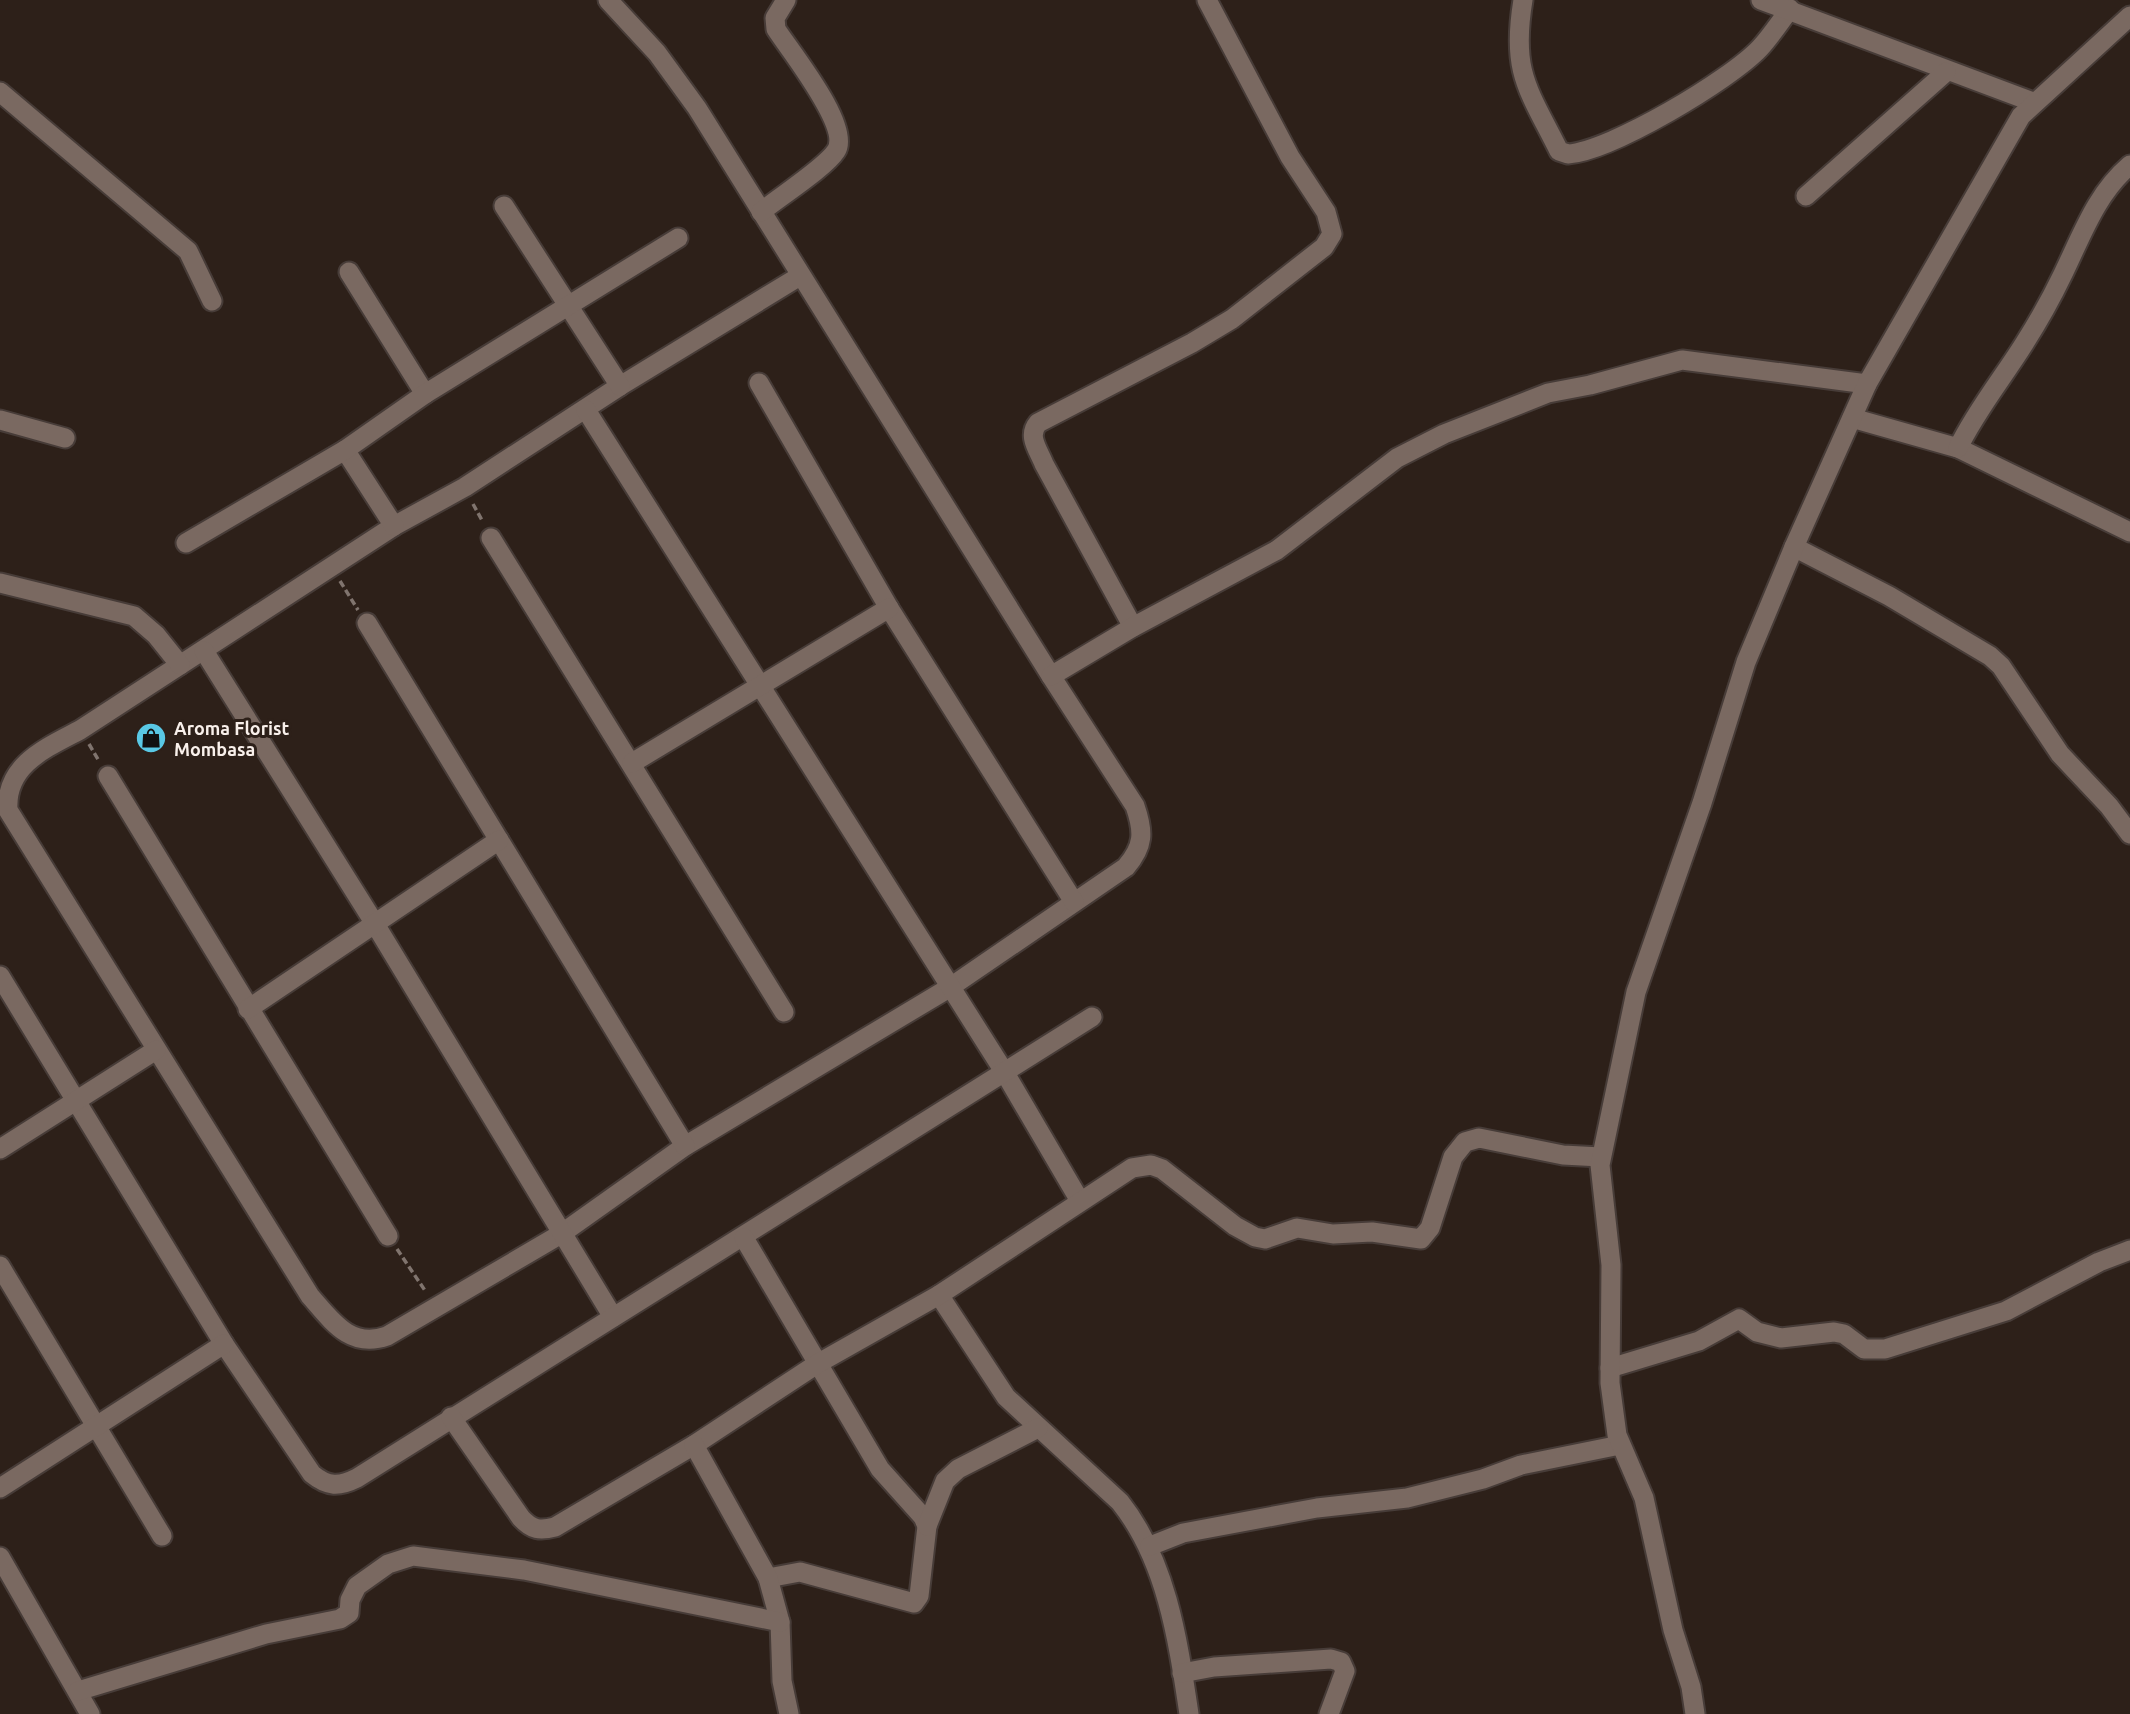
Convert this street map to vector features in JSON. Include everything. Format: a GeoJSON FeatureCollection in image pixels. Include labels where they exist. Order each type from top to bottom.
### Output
{"type":"FeatureCollection","features":[{"type":"Feature","properties":{"kind":"street"},"geometry":{"type":"LineString","coordinates":[[608,0],[677,80],[761,212],[1135,806],[1142,825],[1143,842],[1126,867],[949,988],[685,1146],[561,1234],[437,1308],[374,1341],[346,1335],[310,1296],[8,810],[10,788],[22,767],[33,755],[80,730],[394,526],[465,487],[620,386],[800,276]]}},
{"type":"Feature","properties":{"kind":"street"},"geometry":{"type":"LineString","coordinates":[[761,212],[832,156],[840,139],[839,131],[819,93],[776,29],[775,18],[786,0]]}},
{"type":"Feature","properties":{"kind":"street"},"geometry":{"type":"LineString","coordinates":[[1133,627],[1044,464],[1032,437],[1034,428],[1038,423],[1192,343],[1232,319],[1324,247],[1332,234],[1326,212],[1290,156],[1208,0]]}},
{"type":"Feature","properties":{"kind":"street"},"geometry":{"type":"LineString","coordinates":[[1523,0],[1518,54],[1522,76],[1559,151],[1567,154],[1636,129],[1694,97],[1760,48],[1790,9]]}},
{"type":"Feature","properties":{"kind":"street"},"geometry":{"type":"LineString","coordinates":[[1761,0],[1790,9],[1946,72],[2033,102]]}},
{"type":"Feature","properties":{"kind":"street"},"geometry":{"type":"LineString","coordinates":[[1695,1714],[1691,1686],[1673,1630],[1644,1498],[1620,1445],[1612,1409],[1611,1265],[1601,1157],[1636,992],[1702,803],[1746,662],[1867,384],[1954,235],[2008,133],[2033,102],[2130,16]]}},
{"type":"Feature","properties":{"kind":"street"},"geometry":{"type":"LineString","coordinates":[[1806,197],[1946,72]]}},
{"type":"Feature","properties":{"kind":"street"},"geometry":{"type":"LineString","coordinates":[[0,92],[188,251],[212,301]]}},
{"type":"Feature","properties":{"kind":"street"},"geometry":{"type":"LineString","coordinates":[[1958,448],[1971,421],[2031,332],[2063,274],[2089,217],[2114,181],[2130,165]]}},
{"type":"Feature","properties":{"kind":"street"},"geometry":{"type":"LineString","coordinates":[[504,206],[620,386]]}},
{"type":"Feature","properties":{"kind":"street"},"geometry":{"type":"LineString","coordinates":[[186,543],[345,450],[425,394],[678,238]]}},
{"type":"Feature","properties":{"kind":"street"},"geometry":{"type":"LineString","coordinates":[[349,272],[425,394]]}},
{"type":"Feature","properties":{"kind":"street"},"geometry":{"type":"LineString","coordinates":[[1051,676],[1133,627],[1277,550],[1398,458],[1444,434],[1548,393],[1590,385],[1682,360],[1867,384]]}},
{"type":"Feature","properties":{"kind":"street"},"geometry":{"type":"LineString","coordinates":[[759,383],[889,608],[1074,902]]}},
{"type":"Feature","properties":{"kind":"street"},"geometry":{"type":"LineString","coordinates":[[586,410],[1005,1073],[1080,1201]]}},
{"type":"Feature","properties":{"kind":"street"},"geometry":{"type":"LineString","coordinates":[[1853,418],[1958,448],[2130,532]]}},
{"type":"Feature","properties":{"kind":"street"},"geometry":{"type":"LineString","coordinates":[[0,420],[65,438]]}},
{"type":"Feature","properties":{"kind":"street"},"geometry":{"type":"LineString","coordinates":[[345,450],[394,526]]}},
{"type":"Feature","properties":{"kind":"street"},"geometry":{"type":"LineString","coordinates":[[491,538],[784,1012]]}},
{"type":"Feature","properties":{"kind":"street"},"geometry":{"type":"LineString","coordinates":[[1794,547],[1889,596],[1990,656],[2032,710],[2060,754],[2109,806],[2130,834]]}},
{"type":"Feature","properties":{"kind":"street"},"geometry":{"type":"LineString","coordinates":[[0,583],[134,616],[156,635],[180,665]]}},
{"type":"Feature","properties":{"kind":"street"},"geometry":{"type":"LineString","coordinates":[[632,763],[889,608]]}},
{"type":"Feature","properties":{"kind":"street"},"geometry":{"type":"LineString","coordinates":[[367,623],[685,1146]]}},
{"type":"Feature","properties":{"kind":"street"},"geometry":{"type":"LineString","coordinates":[[204,651],[375,924],[613,1317]]}},
{"type":"Feature","properties":{"kind":"street"},"geometry":{"type":"LineString","coordinates":[[108,776],[388,1236]]}},
{"type":"Feature","properties":{"kind":"street"},"geometry":{"type":"LineString","coordinates":[[248,1009],[499,841]]}},
{"type":"Feature","properties":{"kind":"street"},"geometry":{"type":"LineString","coordinates":[[0,976],[224,1344],[312,1475],[323,1483],[336,1486],[357,1478],[451,1417],[744,1238],[1092,1017]]}},
{"type":"Feature","properties":{"kind":"street"},"geometry":{"type":"LineString","coordinates":[[0,1149],[76,1098],[156,1050]]}},
{"type":"Feature","properties":{"kind":"street"},"geometry":{"type":"LineString","coordinates":[[451,1417],[521,1518],[539,1530],[555,1527],[694,1444],[817,1364],[939,1295],[1132,1168],[1151,1165],[1162,1169],[1235,1226],[1255,1237],[1265,1239],[1297,1228],[1333,1234],[1372,1232],[1420,1239],[1430,1228],[1453,1157],[1465,1142],[1479,1138],[1563,1155],[1601,1157]]}},
{"type":"Feature","properties":{"kind":"street"},"geometry":{"type":"LineString","coordinates":[[744,1238],[880,1469],[918,1510],[927,1526]]}},
{"type":"Feature","properties":{"kind":"street"},"geometry":{"type":"LineString","coordinates":[[1610,1368],[1699,1341],[1739,1319],[1757,1332],[1781,1338],[1834,1332],[1844,1334],[1864,1349],[1885,1349],[1958,1323],[2007,1311],[2099,1262],[2130,1250]]}},
{"type":"Feature","properties":{"kind":"street"},"geometry":{"type":"LineString","coordinates":[[0,1266],[162,1536]]}},
{"type":"Feature","properties":{"kind":"street"},"geometry":{"type":"LineString","coordinates":[[939,1295],[1006,1397],[1120,1502],[1150,1546],[1167,1601],[1189,1714]]}},
{"type":"Feature","properties":{"kind":"street"},"geometry":{"type":"LineString","coordinates":[[0,1488],[224,1344]]}},
{"type":"Feature","properties":{"kind":"street"},"geometry":{"type":"LineString","coordinates":[[768,1578],[800,1572],[914,1603],[919,1596],[927,1526],[945,1481],[958,1469],[1038,1428]]}},
{"type":"Feature","properties":{"kind":"street"},"geometry":{"type":"LineString","coordinates":[[694,1444],[768,1578],[780,1622],[782,1681],[789,1714]]}},
{"type":"Feature","properties":{"kind":"street"},"geometry":{"type":"LineString","coordinates":[[1150,1546],[1183,1533],[1317,1508],[1407,1498],[1483,1479],[1521,1465],[1620,1445]]}},
{"type":"Feature","properties":{"kind":"street"},"geometry":{"type":"LineString","coordinates":[[78,1691],[266,1634],[340,1619],[349,1613],[350,1600],[357,1586],[388,1564],[407,1556],[524,1570],[780,1622]]}},
{"type":"Feature","properties":{"kind":"street"},"geometry":{"type":"LineString","coordinates":[[0,1557],[90,1714]]}},
{"type":"Feature","properties":{"kind":"street"},"geometry":{"type":"LineString","coordinates":[[1182,1673],[1214,1667],[1331,1660],[1341,1662],[1345,1671],[1329,1714]]}},
{"type":"Feature","properties":{"kind":"path"},"geometry":{"type":"LineString","coordinates":[[465,487],[491,538]]}},
{"type":"Feature","properties":{"kind":"path"},"geometry":{"type":"LineString","coordinates":[[331,567],[367,623]]}},
{"type":"Feature","properties":{"kind":"path"},"geometry":{"type":"LineString","coordinates":[[80,730],[108,776]]}},
{"type":"Feature","properties":{"kind":"path"},"geometry":{"type":"LineString","coordinates":[[388,1236],[437,1308]]}},
{"type":"Feature","properties":{"kind":"place","name":"Aroma Florist Mombasa"},"geometry":{"type":"Point","coordinates":[151,738]}}]}
